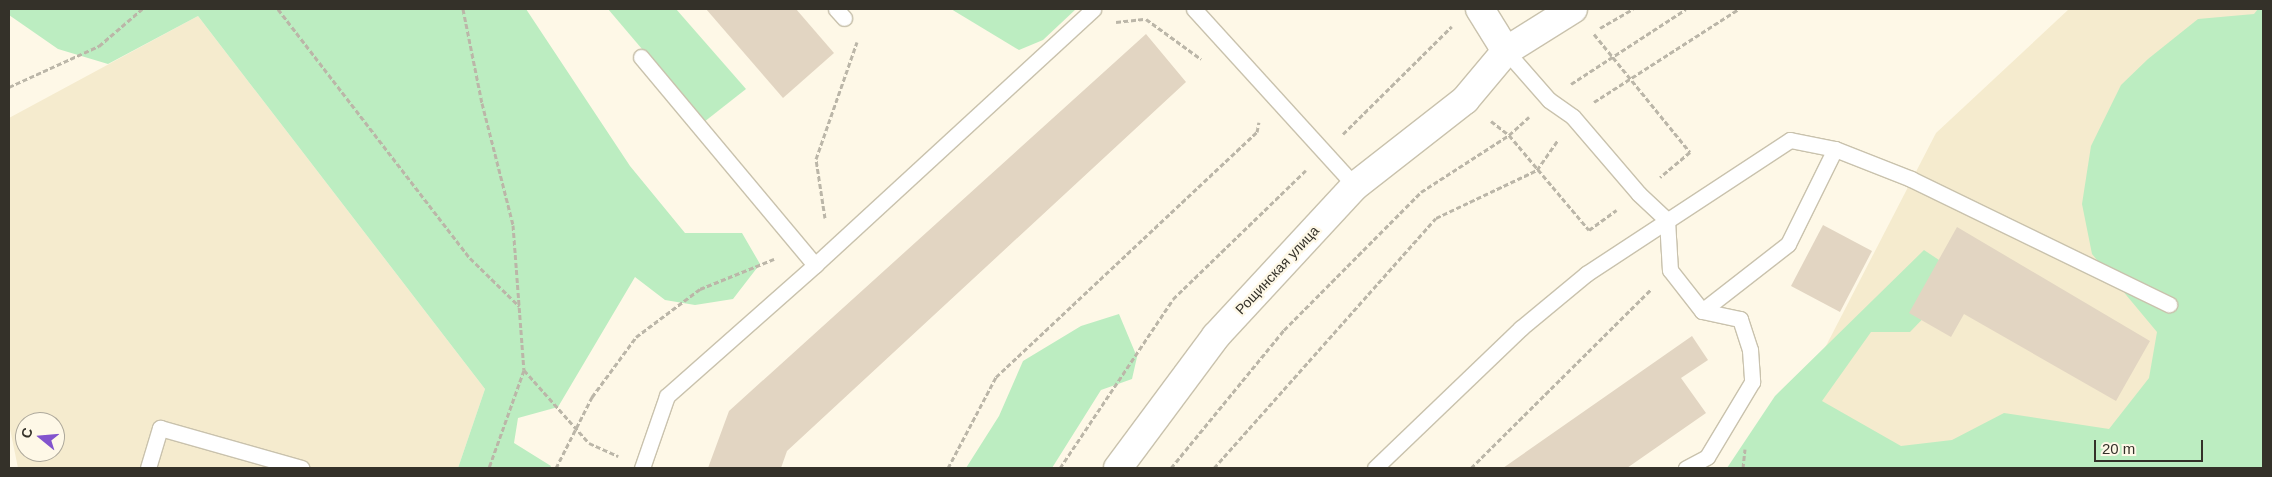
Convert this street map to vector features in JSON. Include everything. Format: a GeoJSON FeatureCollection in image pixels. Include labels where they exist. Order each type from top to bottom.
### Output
{"type":"FeatureCollection","features":[{"type":"Feature","properties":{"kind":"street","name":"Рощинская улица"},"geometry":{"type":"LineString","coordinates":[[1118,468],[1216,336],[1355,186],[1465,100],[1506,51],[1573,9]]}},
{"type":"Feature","properties":{"kind":"street"},"geometry":{"type":"LineString","coordinates":[[1469,15],[1506,51]]}},
{"type":"Feature","properties":{"kind":"lane"},"geometry":{"type":"LineString","coordinates":[[643,467],[667,396],[815,265],[1093,9]]}},
{"type":"Feature","properties":{"kind":"lane"},"geometry":{"type":"LineString","coordinates":[[1194,9],[1264,82],[1323,154],[1355,186]]}},
{"type":"Feature","properties":{"kind":"lane"},"geometry":{"type":"LineString","coordinates":[[1506,51],[1548,100],[1573,117],[1639,194],[1667,220],[1670,270],[1702,311],[1740,319],[1750,350],[1752,382],[1707,457],[1686,468]]}},
{"type":"Feature","properties":{"kind":"lane"},"geometry":{"type":"LineString","coordinates":[[641,57],[815,265]]}},
{"type":"Feature","properties":{"kind":"lane"},"geometry":{"type":"LineString","coordinates":[[1375,468],[1521,328],[1586,274],[1790,140],[1834,150],[1911,179],[2169,304]]}},
{"type":"Feature","properties":{"kind":"lane"},"geometry":{"type":"LineString","coordinates":[[1702,311],[1788,244],[1834,150]]}},
{"type":"Feature","properties":{"kind":"lane"},"geometry":{"type":"LineString","coordinates":[[148,468],[160,428],[301,468]]}},
{"type":"Feature","properties":{"kind":"path"},"geometry":{"type":"LineString","coordinates":[[9,87],[99,46],[142,9]]}},
{"type":"Feature","properties":{"kind":"path"},"geometry":{"type":"LineString","coordinates":[[278,9],[470,258],[520,307]]}},
{"type":"Feature","properties":{"kind":"path"},"geometry":{"type":"LineString","coordinates":[[463,9],[482,103],[514,225],[524,370],[489,468]]}},
{"type":"Feature","properties":{"kind":"path"},"geometry":{"type":"LineString","coordinates":[[1465,100],[1509,135],[1589,230],[1639,194],[1690,152],[1631,76],[1573,9]]}},
{"type":"Feature","properties":{"kind":"path"},"geometry":{"type":"LineString","coordinates":[[1593,32],[1633,9]]}},
{"type":"Feature","properties":{"kind":"path"},"geometry":{"type":"LineString","coordinates":[[1171,468],[1284,330],[1421,192],[1509,135],[1548,100],[1612,54],[1686,9]]}},
{"type":"Feature","properties":{"kind":"path"},"geometry":{"type":"LineString","coordinates":[[1214,468],[1436,218],[1537,170],[1573,117],[1631,76],[1739,9]]}},
{"type":"Feature","properties":{"kind":"path"},"geometry":{"type":"LineString","coordinates":[[830,251],[816,160],[857,40],[840,13]]}},
{"type":"Feature","properties":{"kind":"path"},"geometry":{"type":"LineString","coordinates":[[1060,468],[1173,299],[1469,15]]}},
{"type":"Feature","properties":{"kind":"path"},"geometry":{"type":"LineString","coordinates":[[1074,26],[1146,19],[1207,64]]}},
{"type":"Feature","properties":{"kind":"path"},"geometry":{"type":"LineString","coordinates":[[948,468],[996,377],[1258,132],[1261,113]]}},
{"type":"Feature","properties":{"kind":"path"},"geometry":{"type":"LineString","coordinates":[[556,468],[592,397],[636,337],[700,289],[800,248]]}},
{"type":"Feature","properties":{"kind":"path"},"geometry":{"type":"LineString","coordinates":[[1471,468],[1670,270]]}},
{"type":"Feature","properties":{"kind":"path"},"geometry":{"type":"LineString","coordinates":[[524,370],[589,444],[643,467]]}},
{"type":"Feature","properties":{"kind":"shaded area"},"geometry":{"type":"Polygon","coordinates":[[[2069,9],[2263,9],[2263,468],[1775,468],[1781,433],[1936,133],[2069,9]]]}},
{"type":"Feature","properties":{"kind":"shaded area"},"geometry":{"type":"Polygon","coordinates":[[[198,16],[485,389],[458,468],[18,468],[17,462],[65,462],[65,412],[15,412],[15,453],[9,424],[9,118],[198,16]]]}},
{"type":"Feature","properties":{"kind":"green space"},"geometry":{"type":"Polygon","coordinates":[[[9,9],[526,9],[630,166],[685,233],[742,233],[760,264],[733,299],[695,305],[665,300],[635,277],[558,407],[518,418],[514,443],[551,466],[550,468],[458,468],[485,389],[198,16],[108,64],[58,49],[9,15],[9,9]]]}},
{"type":"Feature","properties":{"kind":"green space"},"geometry":{"type":"Polygon","coordinates":[[[608,9],[676,9],[746,89],[704,122],[608,9]]]}},
{"type":"Feature","properties":{"kind":"green space"},"geometry":{"type":"Polygon","coordinates":[[[951,9],[1076,9],[1043,40],[1019,50],[951,9]]]}},
{"type":"Feature","properties":{"kind":"green space"},"geometry":{"type":"Polygon","coordinates":[[[2258,9],[2263,9],[2263,468],[1727,468],[1775,396],[1924,250],[1948,266],[1937,304],[1910,332],[1871,332],[1822,401],[1901,446],[1952,440],[2004,413],[2109,429],[2149,378],[2157,332],[2092,254],[2082,204],[2091,146],[2121,85],[2148,59],[2198,19],[2254,14],[2258,9]]]}},
{"type":"Feature","properties":{"kind":"green space"},"geometry":{"type":"Polygon","coordinates":[[[1119,314],[1137,357],[1132,379],[1101,390],[1052,468],[966,468],[999,416],[1023,361],[1081,326],[1119,314]]]}},
{"type":"Feature","properties":{"kind":"building"},"geometry":{"type":"Polygon","coordinates":[[[706,9],[796,9],[834,53],[783,98],[706,9]]]}},
{"type":"Feature","properties":{"kind":"building"},"geometry":{"type":"Polygon","coordinates":[[[1146,34],[1186,82],[787,451],[781,468],[708,468],[729,411],[1146,34]]]}},
{"type":"Feature","properties":{"kind":"building"},"geometry":{"type":"Polygon","coordinates":[[[1823,225],[1872,251],[1840,312],[1791,286],[1823,225]]]}},
{"type":"Feature","properties":{"kind":"building"},"geometry":{"type":"Polygon","coordinates":[[[1957,227],[2150,341],[2116,401],[1964,314],[1951,337],[1909,313],[1957,227]]]}},
{"type":"Feature","properties":{"kind":"building"},"geometry":{"type":"Polygon","coordinates":[[[1692,336],[1708,360],[1681,378],[1706,413],[1627,468],[1503,468],[1692,336]]]}}]}
